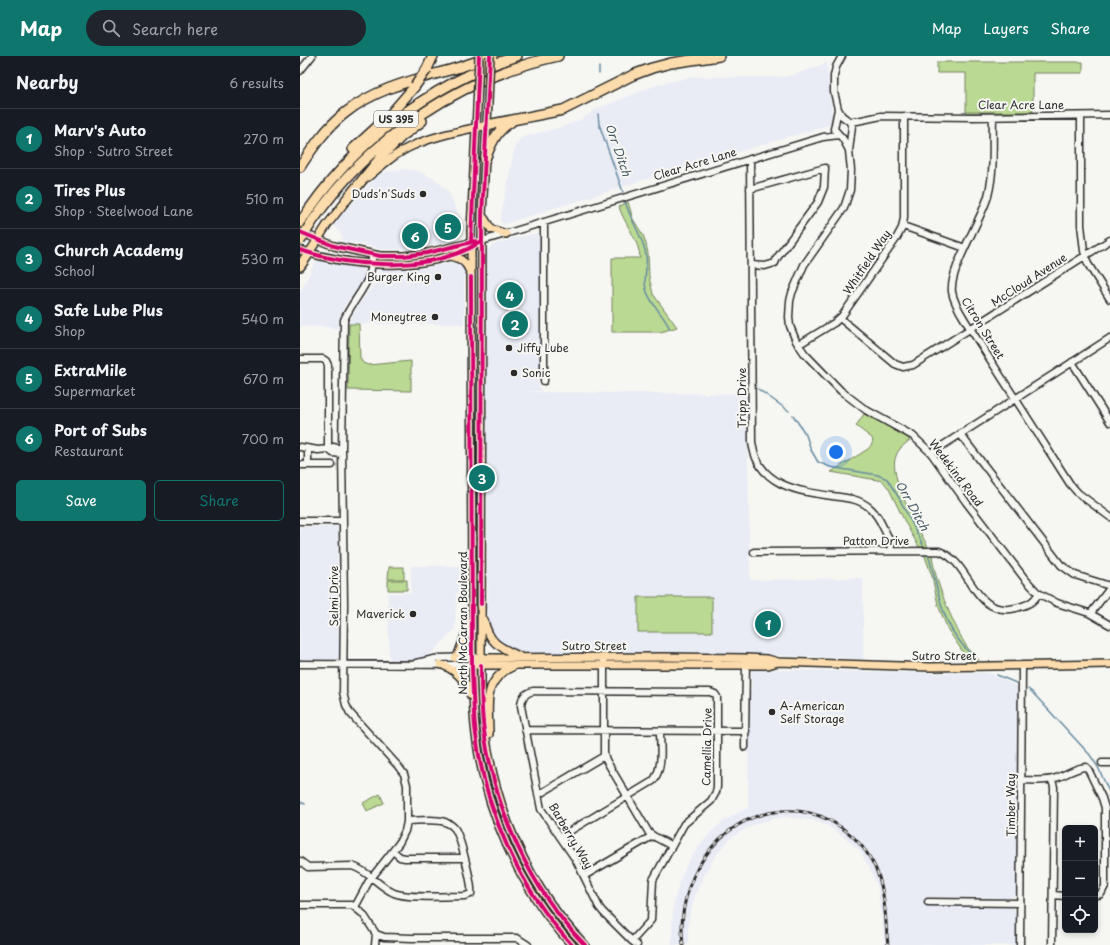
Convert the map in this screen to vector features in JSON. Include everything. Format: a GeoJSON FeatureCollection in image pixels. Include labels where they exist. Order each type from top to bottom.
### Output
{"type":"FeatureCollection","features":[{"type":"Feature","properties":{"kind":"highway"},"geometry":{"type":"LineString","coordinates":[[301,218],[333,171],[395,110],[415,86],[427,69],[433,56]]}},
{"type":"Feature","properties":{"kind":"highway"},"geometry":{"type":"LineString","coordinates":[[300,167],[322,135],[335,122],[361,101],[393,86],[448,71],[491,56]]}},
{"type":"Feature","properties":{"kind":"highway","name":"US 395"},"geometry":{"type":"LineString","coordinates":[[301,218],[352,159],[400,116],[424,99],[458,80],[481,69],[517,56]]}},
{"type":"Feature","properties":{"kind":"highway","name":"US 395"},"geometry":{"type":"LineString","coordinates":[[300,241],[312,222],[348,177],[390,138],[436,105],[462,90],[487,79],[524,65],[558,56]]}},
{"type":"Feature","properties":{"kind":"highway"},"geometry":{"type":"LineString","coordinates":[[487,125],[514,121],[564,110],[632,75],[652,68],[671,63],[719,56]]}},
{"type":"Feature","properties":{"kind":"highway"},"geometry":{"type":"LineString","coordinates":[[346,200],[372,167],[401,137],[450,100],[487,79]]}},
{"type":"Feature","properties":{"kind":"highway"},"geometry":{"type":"LineString","coordinates":[[485,159],[497,134],[507,124],[514,121]]}},
{"type":"Feature","properties":{"kind":"highway"},"geometry":{"type":"LineString","coordinates":[[300,266],[304,251]]}},
{"type":"Feature","properties":{"kind":"main road","name":"North McCarran Boulevard"},"geometry":{"type":"LineString","coordinates":[[479,56],[471,245],[472,661],[473,704],[476,736],[481,766],[489,797],[500,829],[516,863],[532,891],[549,916],[572,945]]}},
{"type":"Feature","properties":{"kind":"main road","name":"North McCarran Boulevard"},"geometry":{"type":"LineString","coordinates":[[491,56],[482,215],[482,714],[495,786],[505,816],[524,858],[550,902],[585,945]]}},
{"type":"Feature","properties":{"kind":"main road"},"geometry":{"type":"LineString","coordinates":[[304,251],[317,240],[346,200],[363,181],[398,154],[411,146],[447,133],[487,125]]}},
{"type":"Feature","properties":{"kind":"main road"},"geometry":{"type":"LineString","coordinates":[[482,215],[491,229],[506,234]]}},
{"type":"Feature","properties":{"kind":"main road","name":"Clear Acre Lane"},"geometry":{"type":"LineString","coordinates":[[300,232],[334,246],[372,254],[393,256],[427,253],[471,245]]}},
{"type":"Feature","properties":{"kind":"main road","name":"Clear Acre Lane"},"geometry":{"type":"LineString","coordinates":[[304,251],[332,259],[372,263],[407,264],[450,256],[482,241]]}},
{"type":"Feature","properties":{"kind":"main road"},"geometry":{"type":"LineString","coordinates":[[450,256],[464,261],[471,277]]}},
{"type":"Feature","properties":{"kind":"main road"},"geometry":{"type":"LineString","coordinates":[[481,604],[486,628],[492,640],[501,648],[521,657]]}},
{"type":"Feature","properties":{"kind":"main road"},"geometry":{"type":"LineString","coordinates":[[455,658],[461,648],[472,612]]}},
{"type":"Feature","properties":{"kind":"main road","name":"Sutro Street"},"geometry":{"type":"LineString","coordinates":[[481,662],[521,657],[604,661]]}},
{"type":"Feature","properties":{"kind":"main road"},"geometry":{"type":"LineString","coordinates":[[540,665],[540,660],[542,657]]}},
{"type":"Feature","properties":{"kind":"main road","name":"Sutro Street"},"geometry":{"type":"LineString","coordinates":[[472,661],[540,665],[604,661],[746,661],[767,659],[778,662],[931,667],[1110,664]]}},
{"type":"Feature","properties":{"kind":"main road"},"geometry":{"type":"LineString","coordinates":[[440,664],[453,670],[464,680],[473,704]]}},
{"type":"Feature","properties":{"kind":"main road"},"geometry":{"type":"LineString","coordinates":[[489,758],[488,700],[491,686],[498,675],[518,664]]}},
{"type":"Feature","properties":{"kind":"street"},"geometry":{"type":"LineString","coordinates":[[300,71],[312,56]]}},
{"type":"Feature","properties":{"kind":"street"},"geometry":{"type":"LineString","coordinates":[[842,56],[836,67],[833,83],[838,109],[842,116],[848,120],[851,130]]}},
{"type":"Feature","properties":{"kind":"street"},"geometry":{"type":"LineString","coordinates":[[838,109],[834,125],[836,132],[839,135],[846,135],[861,120]]}},
{"type":"Feature","properties":{"kind":"street","name":"Clear Acre Lane"},"geometry":{"type":"LineString","coordinates":[[848,120],[861,120],[875,116],[992,117],[1110,115]]}},
{"type":"Feature","properties":{"kind":"street","name":"Whitfield Way"},"geometry":{"type":"LineString","coordinates":[[798,345],[840,318],[896,239],[903,226],[904,116]]}},
{"type":"Feature","properties":{"kind":"street"},"geometry":{"type":"LineString","coordinates":[[1081,116],[1081,233],[1088,264],[1110,299]]}},
{"type":"Feature","properties":{"kind":"street","name":"Citron Street"},"geometry":{"type":"LineString","coordinates":[[992,117],[992,166],[990,189],[982,213],[955,273],[952,289],[955,303],[1073,488],[1110,517]]}},
{"type":"Feature","properties":{"kind":"street"},"geometry":{"type":"LineString","coordinates":[[834,125],[841,118],[848,120]]}},
{"type":"Feature","properties":{"kind":"street","name":"Clear Acre Lane"},"geometry":{"type":"LineString","coordinates":[[823,137],[834,125]]}},
{"type":"Feature","properties":{"kind":"street","name":"Wedekind Road"},"geometry":{"type":"LineString","coordinates":[[851,130],[849,151],[851,185],[847,201],[839,216],[804,266],[790,300],[790,322],[798,345],[822,373],[846,395],[866,410],[913,436],[932,453],[974,513],[1025,579],[1039,593],[1057,603],[1091,614],[1110,625]]}},
{"type":"Feature","properties":{"kind":"street","name":"Clear Acre Lane"},"geometry":{"type":"LineString","coordinates":[[482,241],[823,137],[839,135]]}},
{"type":"Feature","properties":{"kind":"street","name":"Wedekind Road"},"geometry":{"type":"LineString","coordinates":[[839,135],[844,139],[849,151]]}},
{"type":"Feature","properties":{"kind":"street","name":"Tripp Drive"},"geometry":{"type":"LineString","coordinates":[[750,159],[752,442],[756,459],[767,474],[780,484],[798,490],[858,500],[869,506],[877,515],[889,538],[891,551]]}},
{"type":"Feature","properties":{"kind":"street"},"geometry":{"type":"LineString","coordinates":[[750,189],[825,168],[824,187],[818,202],[777,258],[775,263],[765,266],[751,266]]}},
{"type":"Feature","properties":{"kind":"street"},"geometry":{"type":"LineString","coordinates":[[544,222],[544,381]]}},
{"type":"Feature","properties":{"kind":"street"},"geometry":{"type":"LineString","coordinates":[[903,226],[965,248]]}},
{"type":"Feature","properties":{"kind":"street","name":"McCloud Avenue"},"geometry":{"type":"LineString","coordinates":[[840,318],[890,361],[903,366],[918,363],[1110,240]]}},
{"type":"Feature","properties":{"kind":"street","name":"Selmi Drive"},"geometry":{"type":"LineString","coordinates":[[355,907],[372,878],[403,837],[407,821],[408,795],[406,779],[398,766],[354,718],[348,709],[343,692],[342,451],[344,320],[348,310],[368,279],[372,263],[372,254]]}},
{"type":"Feature","properties":{"kind":"street"},"geometry":{"type":"LineString","coordinates":[[932,453],[1110,338]]}},
{"type":"Feature","properties":{"kind":"street"},"geometry":{"type":"LineString","coordinates":[[300,359],[323,359],[328,365],[328,449]]}},
{"type":"Feature","properties":{"kind":"street"},"geometry":{"type":"LineString","coordinates":[[1072,362],[1110,422]]}},
{"type":"Feature","properties":{"kind":"street"},"geometry":{"type":"LineString","coordinates":[[960,434],[1061,565],[1075,575],[1110,587],[1091,614]]}},
{"type":"Feature","properties":{"kind":"street"},"geometry":{"type":"LineString","coordinates":[[300,447],[318,450],[328,449],[333,453],[342,451]]}},
{"type":"Feature","properties":{"kind":"street"},"geometry":{"type":"LineString","coordinates":[[308,449],[308,465]]}},
{"type":"Feature","properties":{"kind":"street"},"geometry":{"type":"LineString","coordinates":[[300,465],[332,465]]}},
{"type":"Feature","properties":{"kind":"street"},"geometry":{"type":"LineString","coordinates":[[300,521],[343,521]]}},
{"type":"Feature","properties":{"kind":"street","name":"Patton Drive"},"geometry":{"type":"LineString","coordinates":[[754,552],[933,550],[944,553],[953,560],[983,600],[997,608],[1006,609],[1024,606],[1032,602],[1039,593]]}},
{"type":"Feature","properties":{"kind":"street","name":"Sutro Street"},"geometry":{"type":"LineString","coordinates":[[411,665],[434,659],[455,658],[472,661]]}},
{"type":"Feature","properties":{"kind":"street","name":"Sutro Street"},"geometry":{"type":"LineString","coordinates":[[300,664],[411,665],[472,661]]}},
{"type":"Feature","properties":{"kind":"street"},"geometry":{"type":"LineString","coordinates":[[604,661],[604,756],[652,836],[672,846]]}},
{"type":"Feature","properties":{"kind":"street"},"geometry":{"type":"LineString","coordinates":[[745,747],[746,661]]}},
{"type":"Feature","properties":{"kind":"street","name":"Timber Way"},"geometry":{"type":"LineString","coordinates":[[1020,945],[1022,666]]}},
{"type":"Feature","properties":{"kind":"street","name":"Barberry Way"},"geometry":{"type":"LineString","coordinates":[[604,691],[533,691],[529,692],[523,697],[520,706],[538,795],[544,813],[576,860],[603,912],[634,943]]}},
{"type":"Feature","properties":{"kind":"street","name":"Camellia Drive"},"geometry":{"type":"LineString","coordinates":[[604,691],[710,692],[716,694],[718,697],[716,792],[708,804],[688,820],[653,880],[651,920],[634,943]]}},
{"type":"Feature","properties":{"kind":"street"},"geometry":{"type":"LineString","coordinates":[[525,730],[746,731]]}},
{"type":"Feature","properties":{"kind":"street"},"geometry":{"type":"LineString","coordinates":[[560,837],[649,784],[656,776],[660,767],[660,731]]}},
{"type":"Feature","properties":{"kind":"street"},"geometry":{"type":"LineString","coordinates":[[538,795],[604,756]]}},
{"type":"Feature","properties":{"kind":"street"},"geometry":{"type":"LineString","coordinates":[[1102,763],[1110,763]]}},
{"type":"Feature","properties":{"kind":"street"},"geometry":{"type":"LineString","coordinates":[[1021,780],[1052,780],[1080,768],[1086,767],[1090,772],[1105,808],[1104,886],[1102,894],[1098,895]]}},
{"type":"Feature","properties":{"kind":"street"},"geometry":{"type":"LineString","coordinates":[[1052,780],[1054,787],[1052,945]]}},
{"type":"Feature","properties":{"kind":"street"},"geometry":{"type":"LineString","coordinates":[[300,861],[308,867],[352,866],[364,871],[389,890],[405,896],[465,896],[471,894],[471,885],[464,858],[457,834],[452,826],[442,821],[407,821]]}},
{"type":"Feature","properties":{"kind":"street"},"geometry":{"type":"LineString","coordinates":[[584,876],[652,836]]}},
{"type":"Feature","properties":{"kind":"street"},"geometry":{"type":"LineString","coordinates":[[393,851],[400,857],[405,858],[464,858]]}},
{"type":"Feature","properties":{"kind":"street"},"geometry":{"type":"LineString","coordinates":[[1053,895],[1062,896]]}},
{"type":"Feature","properties":{"kind":"street"},"geometry":{"type":"LineString","coordinates":[[928,902],[1020,903]]}},
{"type":"Feature","properties":{"kind":"street"},"geometry":{"type":"LineString","coordinates":[[300,905],[352,905],[363,914],[376,934],[375,945]]}},
{"type":"Feature","properties":{"kind":"street"},"geometry":{"type":"LineString","coordinates":[[376,934],[412,938],[517,938],[528,945]]}},
{"type":"Feature","properties":{"kind":"shaded area"},"geometry":{"type":"Polygon","coordinates":[[[827,63],[832,116],[832,121],[829,125],[650,178],[504,224],[500,221],[515,146],[519,140],[524,137],[562,127],[582,119],[596,109],[659,84],[692,77],[779,77],[793,75],[827,63]]]}},
{"type":"Feature","properties":{"kind":"shaded area"},"geometry":{"type":"Polygon","coordinates":[[[404,169],[418,171],[435,179],[448,191],[464,226],[460,237],[452,242],[410,249],[380,249],[358,243],[342,242],[343,237],[334,225],[339,218],[375,178],[384,172],[404,169]]]}},
{"type":"Feature","properties":{"kind":"shaded area"},"geometry":{"type":"Polygon","coordinates":[[[536,234],[540,235],[541,241],[541,370],[537,380],[541,391],[521,392],[747,394],[750,586],[750,580],[863,578],[863,659],[751,654],[537,653],[515,651],[499,644],[489,628],[488,619],[486,253],[491,246],[518,237],[536,234]]]}},
{"type":"Feature","properties":{"kind":"shaded area"},"geometry":{"type":"Polygon","coordinates":[[[320,261],[335,265],[361,267],[365,273],[363,280],[341,313],[338,329],[328,327],[300,326],[300,293],[315,262],[320,261]]]}},
{"type":"Feature","properties":{"kind":"shaded area"},"geometry":{"type":"Polygon","coordinates":[[[455,262],[462,265],[464,270],[464,324],[349,324],[354,311],[376,282],[379,269],[423,268],[455,262]]]}},
{"type":"Feature","properties":{"kind":"shaded area"},"geometry":{"type":"Polygon","coordinates":[[[300,527],[338,527],[339,659],[300,660],[300,527]]]}},
{"type":"Feature","properties":{"kind":"shaded area"},"geometry":{"type":"Polygon","coordinates":[[[411,566],[465,566],[465,592],[456,593],[455,629],[433,652],[425,658],[417,660],[389,660],[388,593],[411,593],[411,566]]]}},
{"type":"Feature","properties":{"kind":"shaded area"},"geometry":{"type":"Polygon","coordinates":[[[751,669],[989,673],[1018,687],[1019,754],[1017,886],[1015,895],[1010,898],[927,897],[927,906],[1009,906],[1013,908],[1017,914],[1017,945],[885,945],[878,889],[871,871],[860,851],[828,826],[812,820],[785,817],[771,819],[743,830],[731,838],[719,851],[709,866],[696,892],[689,917],[688,945],[672,945],[674,901],[680,880],[688,862],[712,831],[725,820],[748,808],[749,691],[752,691],[751,669]]]}},
{"type":"Feature","properties":{"kind":"green space"},"geometry":{"type":"Polygon","coordinates":[[[937,62],[1083,62],[1083,73],[1033,73],[1033,112],[966,112],[966,73],[937,73],[937,62]]]}},
{"type":"Feature","properties":{"kind":"green space"},"geometry":{"type":"Polygon","coordinates":[[[628,202],[633,219],[643,235],[646,244],[649,277],[653,294],[677,327],[661,332],[612,332],[612,258],[640,258],[635,239],[619,207],[628,202]]]}},
{"type":"Feature","properties":{"kind":"green space"},"geometry":{"type":"Polygon","coordinates":[[[349,324],[359,324],[360,358],[363,363],[368,365],[411,361],[411,391],[348,390],[349,324]]]}},
{"type":"Feature","properties":{"kind":"green space"},"geometry":{"type":"Polygon","coordinates":[[[864,414],[898,431],[910,440],[898,451],[894,465],[896,476],[905,502],[928,547],[919,547],[889,489],[883,481],[831,472],[868,449],[872,444],[872,438],[856,426],[864,414]]]}},
{"type":"Feature","properties":{"kind":"green space"},"geometry":{"type":"Polygon","coordinates":[[[924,554],[932,554],[936,576],[949,612],[965,644],[979,660],[969,661],[948,630],[938,605],[932,576],[924,554]]]}},
{"type":"Feature","properties":{"kind":"green space"},"geometry":{"type":"Polygon","coordinates":[[[389,567],[404,567],[404,579],[388,579],[389,567]]]}},
{"type":"Feature","properties":{"kind":"green space"},"geometry":{"type":"Polygon","coordinates":[[[388,580],[407,580],[407,590],[388,590],[388,580]]]}},
{"type":"Feature","properties":{"kind":"green space"},"geometry":{"type":"Polygon","coordinates":[[[638,597],[712,597],[712,632],[638,632],[638,597]]]}},
{"type":"Feature","properties":{"kind":"green space"},"geometry":{"type":"Polygon","coordinates":[[[380,794],[384,803],[367,811],[363,803],[380,794]]]}},
{"type":"Feature","properties":{"kind":"waterway","name":"Orr Ditch"},"geometry":{"type":"LineString","coordinates":[[599,67],[599,74]]}},
{"type":"Feature","properties":{"kind":"waterway","name":"Orr Ditch"},"geometry":{"type":"LineString","coordinates":[[598,114],[599,124],[623,192]]}},
{"type":"Feature","properties":{"kind":"waterway","name":"Orr Ditch"},"geometry":{"type":"LineString","coordinates":[[625,201],[646,255],[646,289],[651,300],[670,329]]}},
{"type":"Feature","properties":{"kind":"waterway","name":"Orr Ditch"},"geometry":{"type":"LineString","coordinates":[[758,389],[789,411]]}},
{"type":"Feature","properties":{"kind":"waterway","name":"Orr Ditch"},"geometry":{"type":"LineString","coordinates":[[793,415],[806,435],[811,450],[818,462],[830,467],[878,475],[887,479],[899,498],[923,545]]}},
{"type":"Feature","properties":{"kind":"waterway","name":"Orr Ditch"},"geometry":{"type":"LineString","coordinates":[[928,555],[941,605],[948,623],[957,638],[976,659]]}},
{"type":"Feature","properties":{"kind":"waterway","name":"Orr Ditch"},"geometry":{"type":"LineString","coordinates":[[997,675],[1016,683]]}},
{"type":"Feature","properties":{"kind":"waterway","name":"Orr Ditch"},"geometry":{"type":"LineString","coordinates":[[1028,689],[1090,755],[1098,767],[1110,794]]}},
{"type":"Feature","properties":{"kind":"waterway"},"geometry":{"type":"LineString","coordinates":[[300,802],[305,804]]}},
{"type":"Feature","properties":{"kind":"railway"},"geometry":{"type":"LineString","coordinates":[[683,945],[682,922],[686,899],[693,877],[705,857],[720,839],[738,825],[758,816],[782,811],[812,814],[829,820],[849,833],[865,851],[874,865],[881,884],[888,945]]}},
{"type":"Feature","properties":{"kind":"cycle path"},"geometry":{"type":"LineString","coordinates":[[471,242],[479,56]]}},
{"type":"Feature","properties":{"kind":"cycle path"},"geometry":{"type":"LineString","coordinates":[[481,604],[482,215],[490,56]]}},
{"type":"Feature","properties":{"kind":"cycle path"},"geometry":{"type":"LineString","coordinates":[[300,232],[334,246],[380,256],[404,256],[427,253],[476,241]]}},
{"type":"Feature","properties":{"kind":"cycle path"},"geometry":{"type":"LineString","coordinates":[[300,250],[344,261],[368,264],[417,263],[462,251],[482,241]]}},
{"type":"Feature","properties":{"kind":"cycle path"},"geometry":{"type":"LineString","coordinates":[[471,277],[472,668],[476,735],[487,792],[508,848],[536,899],[553,923],[572,945]]}},
{"type":"Feature","properties":{"kind":"cycle path"},"geometry":{"type":"LineString","coordinates":[[481,665],[484,731],[489,761],[506,818],[531,873],[547,899],[565,923],[585,945]]}},
{"type":"Feature","properties":{"kind":"place","name":"Duds'n'Suds"},"geometry":{"type":"Point","coordinates":[423,194]}},
{"type":"Feature","properties":{"kind":"place","name":"ExtraMile"},"geometry":{"type":"Point","coordinates":[448,227]}},
{"type":"Feature","properties":{"kind":"place","name":"Port of Subs"},"geometry":{"type":"Point","coordinates":[415,236]}},
{"type":"Feature","properties":{"kind":"place","name":"Burger King"},"geometry":{"type":"Point","coordinates":[438,277]}},
{"type":"Feature","properties":{"kind":"place","name":"Safe Lube Plus"},"geometry":{"type":"Point","coordinates":[510,295]}},
{"type":"Feature","properties":{"kind":"place","name":"Moneytree"},"geometry":{"type":"Point","coordinates":[435,317]}},
{"type":"Feature","properties":{"kind":"place","name":"Tires Plus"},"geometry":{"type":"Point","coordinates":[515,324]}},
{"type":"Feature","properties":{"kind":"place","name":"Jiffy Lube"},"geometry":{"type":"Point","coordinates":[509,348]}},
{"type":"Feature","properties":{"kind":"place","name":"Sonic"},"geometry":{"type":"Point","coordinates":[514,373]}},
{"type":"Feature","properties":{"kind":"place","name":"Church Academy"},"geometry":{"type":"Point","coordinates":[482,478]}},
{"type":"Feature","properties":{"kind":"place","name":"Maverick"},"geometry":{"type":"Point","coordinates":[413,614]}},
{"type":"Feature","properties":{"kind":"place","name":"Marv's Auto"},"geometry":{"type":"Point","coordinates":[768,624]}},
{"type":"Feature","properties":{"kind":"place","name":"A-American Self Storage"},"geometry":{"type":"Point","coordinates":[772,712]}}]}
